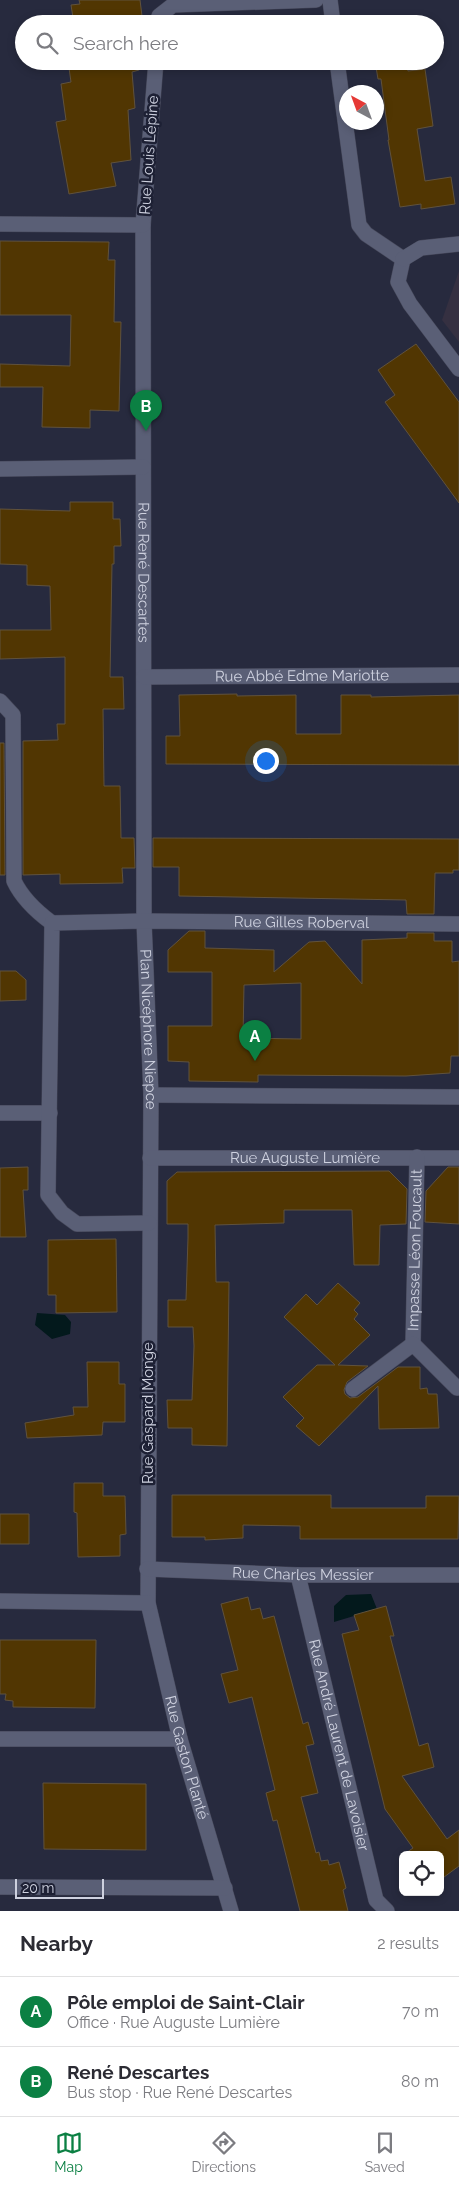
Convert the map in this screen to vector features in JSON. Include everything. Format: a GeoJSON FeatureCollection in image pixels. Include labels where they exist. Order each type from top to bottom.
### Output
{"type":"FeatureCollection","features":[{"type":"Feature","properties":{"kind":"street"},"geometry":{"type":"LineString","coordinates":[[160,15],[173,5],[316,0]]}},
{"type":"Feature","properties":{"kind":"street"},"geometry":{"type":"LineString","coordinates":[[330,0],[332,15]]}},
{"type":"Feature","properties":{"kind":"street","name":"Rue Louis Lépine"},"geometry":{"type":"LineString","coordinates":[[0,224],[143,225],[155,70]]}},
{"type":"Feature","properties":{"kind":"street"},"geometry":{"type":"LineString","coordinates":[[339,70],[359,225],[366,234],[403,259]]}},
{"type":"Feature","properties":{"kind":"street","name":"Rue René Descartes"},"geometry":{"type":"LineString","coordinates":[[143,225],[144,922]]}},
{"type":"Feature","properties":{"kind":"street"},"geometry":{"type":"LineString","coordinates":[[459,244],[421,248],[403,259],[398,282],[410,304],[459,369]]}},
{"type":"Feature","properties":{"kind":"street"},"geometry":{"type":"LineString","coordinates":[[0,469],[144,467]]}},
{"type":"Feature","properties":{"kind":"street","name":"Rue Abbé Edme Mariotte"},"geometry":{"type":"LineString","coordinates":[[144,678],[459,675]]}},
{"type":"Feature","properties":{"kind":"street"},"geometry":{"type":"LineString","coordinates":[[0,701],[13,715],[14,881],[18,890],[52,923],[144,922]]}},
{"type":"Feature","properties":{"kind":"street","name":"Rue Gilles Roberval"},"geometry":{"type":"LineString","coordinates":[[144,922],[459,924]]}},
{"type":"Feature","properties":{"kind":"street","name":"Plan Nicéphore Niepce"},"geometry":{"type":"LineString","coordinates":[[144,922],[151,1095],[149,1223]]}},
{"type":"Feature","properties":{"kind":"street"},"geometry":{"type":"LineString","coordinates":[[52,923],[48,1195],[62,1213],[77,1224],[149,1223]]}},
{"type":"Feature","properties":{"kind":"street"},"geometry":{"type":"LineString","coordinates":[[151,1095],[459,1097]]}},
{"type":"Feature","properties":{"kind":"street"},"geometry":{"type":"LineString","coordinates":[[0,1114],[50,1113]]}},
{"type":"Feature","properties":{"kind":"street","name":"Impasse Léon Foucault"},"geometry":{"type":"LineString","coordinates":[[417,1157],[413,1344],[456,1388]]}},
{"type":"Feature","properties":{"kind":"street","name":"Rue Auguste Lumière"},"geometry":{"type":"LineString","coordinates":[[150,1158],[459,1158]]}},
{"type":"Feature","properties":{"kind":"street","name":"Rue Gaspard Monge"},"geometry":{"type":"LineString","coordinates":[[148,1603],[149,1223]]}},
{"type":"Feature","properties":{"kind":"street","name":"Impasse Léon Foucault"},"geometry":{"type":"LineString","coordinates":[[353,1389],[413,1344]]}},
{"type":"Feature","properties":{"kind":"street","name":"Rue Charles Messier"},"geometry":{"type":"LineString","coordinates":[[147,1569],[298,1575],[459,1575]]}},
{"type":"Feature","properties":{"kind":"street","name":"Rue André Laurent de Lavoisier"},"geometry":{"type":"LineString","coordinates":[[298,1575],[376,1900],[387,1911]]}},
{"type":"Feature","properties":{"kind":"street"},"geometry":{"type":"LineString","coordinates":[[0,1601],[148,1603]]}},
{"type":"Feature","properties":{"kind":"street","name":"Rue Gaston Planté"},"geometry":{"type":"LineString","coordinates":[[148,1603],[180,1739],[231,1911]]}},
{"type":"Feature","properties":{"kind":"street"},"geometry":{"type":"LineString","coordinates":[[0,1739],[180,1739]]}},
{"type":"Feature","properties":{"kind":"street"},"geometry":{"type":"LineString","coordinates":[[0,1887],[225,1888]]}},
{"type":"Feature","properties":{"kind":"shaded area"},"geometry":{"type":"Polygon","coordinates":[[[459,271],[459,342],[442,320],[459,271]]]}},
{"type":"Feature","properties":{"kind":"shaded area"},"geometry":{"type":"Polygon","coordinates":[[[37,1313],[65,1315],[71,1322],[70,1334],[52,1339],[35,1325],[37,1313]]]}},
{"type":"Feature","properties":{"kind":"shaded area"},"geometry":{"type":"Polygon","coordinates":[[[371,1594],[377,1609],[334,1622],[334,1606],[346,1595],[371,1594]]]}},
{"type":"Feature","properties":{"kind":"building"},"geometry":{"type":"Polygon","coordinates":[[[79,0],[140,0],[142,15],[73,15],[71,5],[80,4],[79,0]]]}},
{"type":"Feature","properties":{"kind":"building"},"geometry":{"type":"Polygon","coordinates":[[[69,70],[139,70],[132,72],[135,108],[128,110],[131,160],[111,163],[116,186],[69,194],[56,122],[66,120],[61,84],[71,82],[69,70]]]}},
{"type":"Feature","properties":{"kind":"building"},"geometry":{"type":"Polygon","coordinates":[[[376,70],[425,70],[433,126],[417,129],[425,181],[451,177],[455,204],[421,209],[421,204],[400,207],[388,140],[384,85],[382,85],[381,79],[378,79],[376,70]]]}},
{"type":"Feature","properties":{"kind":"building"},"geometry":{"type":"Polygon","coordinates":[[[0,241],[109,242],[108,260],[115,260],[114,322],[121,322],[119,411],[90,410],[90,428],[42,427],[43,387],[0,387],[0,364],[70,366],[71,315],[0,315],[0,241]]]}},
{"type":"Feature","properties":{"kind":"building"},"geometry":{"type":"Polygon","coordinates":[[[416,344],[459,402],[459,503],[385,402],[395,395],[378,370],[416,344]]]}},
{"type":"Feature","properties":{"kind":"building"},"geometry":{"type":"Polygon","coordinates":[[[70,502],[113,502],[113,519],[120,519],[121,546],[114,546],[114,564],[112,564],[110,677],[123,677],[124,709],[103,709],[104,786],[120,786],[121,838],[134,838],[135,868],[122,868],[123,883],[60,884],[60,874],[23,875],[23,741],[58,740],[57,724],[65,724],[65,657],[0,659],[0,630],[51,630],[50,586],[27,585],[27,565],[0,564],[0,509],[70,511],[70,502]]]}},
{"type":"Feature","properties":{"kind":"building"},"geometry":{"type":"Polygon","coordinates":[[[237,694],[237,696],[296,695],[296,734],[341,734],[341,695],[371,695],[371,697],[459,695],[459,765],[166,764],[166,736],[180,736],[179,695],[237,694]]]}},
{"type":"Feature","properties":{"kind":"building"},"geometry":{"type":"Polygon","coordinates":[[[0,743],[4,743],[5,875],[0,875],[0,743]]]}},
{"type":"Feature","properties":{"kind":"building"},"geometry":{"type":"Polygon","coordinates":[[[153,838],[459,839],[459,870],[453,870],[453,873],[435,873],[434,914],[407,914],[406,900],[179,896],[179,867],[153,867],[153,838]]]}},
{"type":"Feature","properties":{"kind":"building"},"geometry":{"type":"Polygon","coordinates":[[[189,931],[205,931],[205,948],[274,950],[274,972],[309,942],[325,941],[362,984],[362,940],[407,938],[407,933],[434,933],[434,941],[452,941],[452,962],[459,961],[459,1056],[451,1056],[450,1073],[406,1076],[258,1075],[258,1082],[189,1081],[189,1062],[168,1061],[168,1026],[212,1026],[212,972],[168,972],[168,950],[189,931]],[[301,983],[244,985],[243,1038],[301,1039],[301,983]]]}},
{"type":"Feature","properties":{"kind":"building"},"geometry":{"type":"Polygon","coordinates":[[[0,971],[16,971],[26,980],[26,1000],[0,1001],[0,971]]]}},
{"type":"Feature","properties":{"kind":"building"},"geometry":{"type":"Polygon","coordinates":[[[28,1167],[28,1190],[23,1190],[26,1237],[0,1237],[0,1168],[28,1167]]]}},
{"type":"Feature","properties":{"kind":"building"},"geometry":{"type":"Polygon","coordinates":[[[448,1167],[459,1167],[459,1224],[425,1222],[426,1191],[448,1167]]]}},
{"type":"Feature","properties":{"kind":"building"},"geometry":{"type":"Polygon","coordinates":[[[389,1171],[407,1189],[406,1224],[380,1225],[379,1265],[354,1265],[352,1210],[284,1210],[284,1223],[215,1225],[216,1282],[229,1282],[227,1446],[192,1445],[192,1428],[168,1428],[167,1400],[192,1400],[194,1346],[193,1327],[168,1327],[168,1300],[186,1300],[188,1224],[167,1224],[167,1181],[177,1172],[389,1171]]]}},
{"type":"Feature","properties":{"kind":"building"},"geometry":{"type":"Polygon","coordinates":[[[116,1239],[117,1312],[56,1313],[56,1295],[48,1295],[48,1240],[116,1239]]]}},
{"type":"Feature","properties":{"kind":"building"},"geometry":{"type":"Polygon","coordinates":[[[338,1283],[360,1303],[354,1310],[358,1314],[354,1319],[370,1335],[338,1365],[368,1366],[347,1382],[344,1390],[345,1394],[350,1398],[358,1397],[398,1367],[420,1367],[420,1389],[427,1388],[428,1394],[437,1394],[439,1428],[379,1429],[378,1386],[319,1446],[296,1426],[304,1418],[283,1397],[317,1365],[335,1365],[284,1317],[306,1294],[317,1305],[338,1283]]]}},
{"type":"Feature","properties":{"kind":"building"},"geometry":{"type":"Polygon","coordinates":[[[87,1362],[119,1362],[119,1384],[125,1384],[125,1422],[103,1422],[102,1435],[27,1438],[25,1423],[74,1415],[73,1407],[88,1407],[87,1362]]]}},
{"type":"Feature","properties":{"kind":"building"},"geometry":{"type":"Polygon","coordinates":[[[74,1483],[103,1483],[103,1496],[125,1496],[126,1534],[120,1535],[120,1556],[78,1557],[77,1513],[74,1512],[74,1483]]]}},
{"type":"Feature","properties":{"kind":"building"},"geometry":{"type":"Polygon","coordinates":[[[172,1495],[331,1495],[331,1508],[426,1508],[426,1496],[459,1496],[458,1539],[300,1539],[300,1526],[243,1525],[243,1538],[205,1540],[205,1537],[172,1537],[172,1495]]]}},
{"type":"Feature","properties":{"kind":"building"},"geometry":{"type":"Polygon","coordinates":[[[0,1514],[29,1514],[29,1544],[0,1544],[0,1514]]]}},
{"type":"Feature","properties":{"kind":"building"},"geometry":{"type":"Polygon","coordinates":[[[248,1597],[251,1610],[260,1608],[263,1619],[274,1616],[303,1724],[308,1722],[314,1744],[306,1746],[318,1793],[301,1797],[316,1853],[319,1852],[321,1861],[328,1860],[329,1865],[339,1862],[346,1888],[343,1890],[348,1911],[300,1911],[277,1820],[273,1821],[266,1793],[275,1790],[252,1697],[229,1703],[221,1674],[238,1670],[221,1604],[248,1597]]]}},
{"type":"Feature","properties":{"kind":"building"},"geometry":{"type":"Polygon","coordinates":[[[386,1606],[394,1636],[390,1636],[419,1746],[428,1743],[434,1767],[402,1776],[447,1839],[459,1830],[459,1866],[444,1877],[444,1851],[409,1851],[413,1848],[385,1809],[342,1634],[359,1630],[354,1615],[386,1606]]]}},
{"type":"Feature","properties":{"kind":"building"},"geometry":{"type":"Polygon","coordinates":[[[0,1640],[96,1640],[95,1708],[13,1707],[13,1701],[5,1700],[6,1694],[0,1694],[0,1640]]]}},
{"type":"Feature","properties":{"kind":"building"},"geometry":{"type":"Polygon","coordinates":[[[43,1783],[146,1784],[146,1850],[44,1849],[43,1783]]]}},
{"type":"Feature","properties":{"kind":"place","name":"René Descartes"},"geometry":{"type":"Point","coordinates":[146,431]}},
{"type":"Feature","properties":{"kind":"place","name":"Pôle emploi de Saint-Clair"},"geometry":{"type":"Point","coordinates":[255,1061]}}]}
